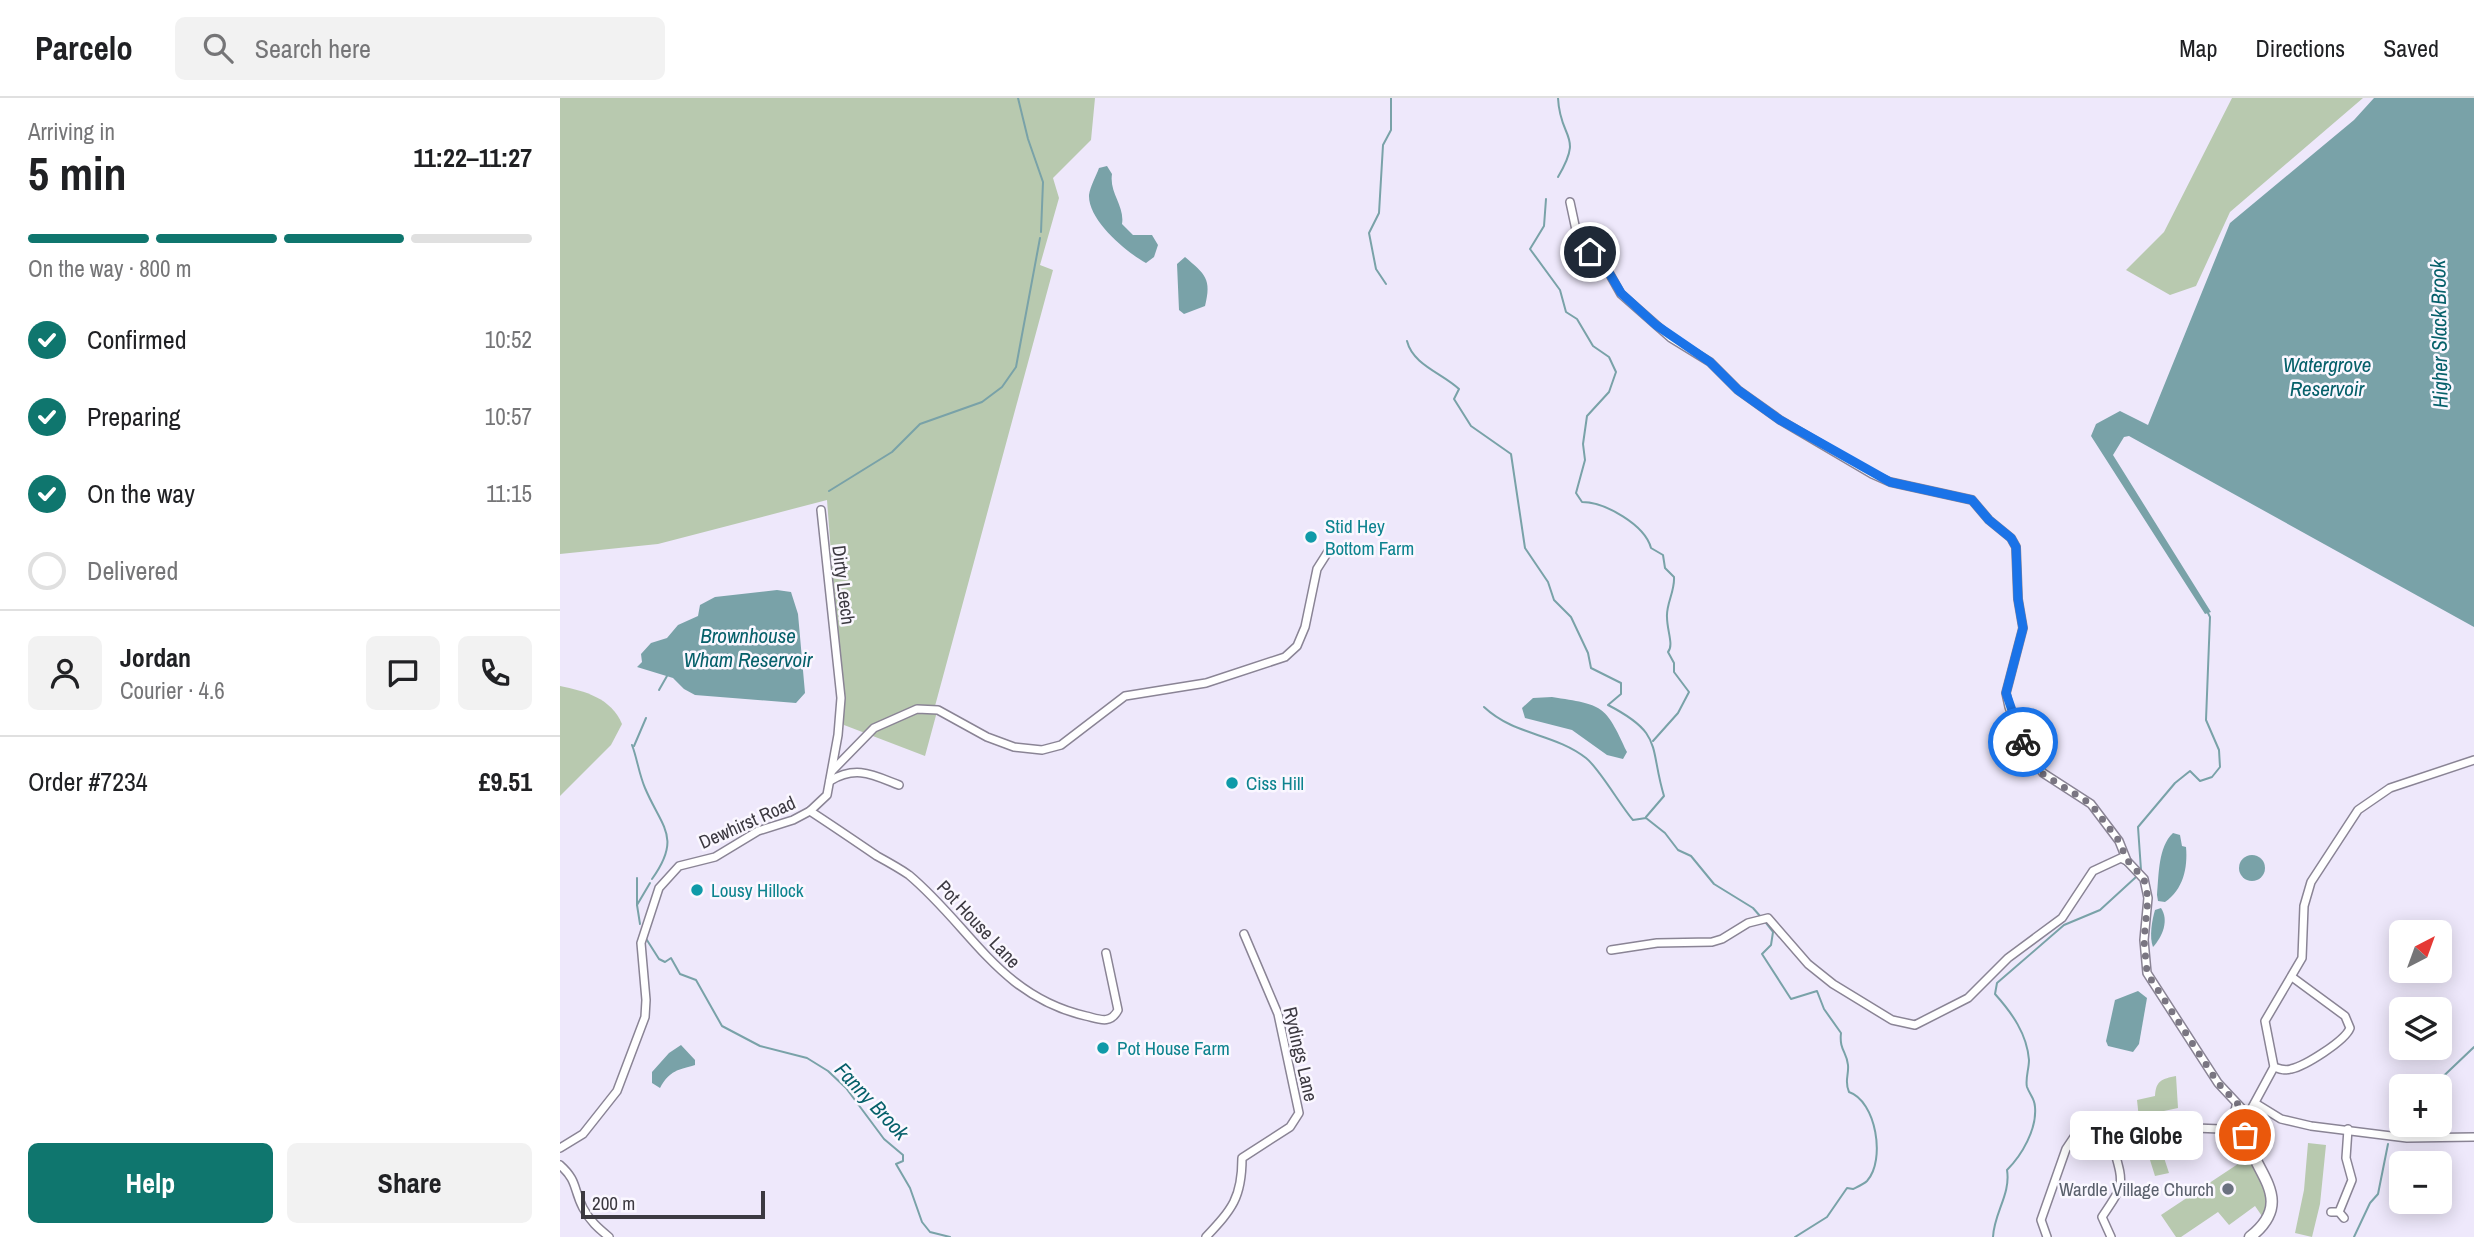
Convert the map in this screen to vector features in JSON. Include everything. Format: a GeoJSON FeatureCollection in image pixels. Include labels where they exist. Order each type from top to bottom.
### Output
{"type":"FeatureCollection","features":[{"type":"Feature","properties":{"kind":"street"},"geometry":{"type":"LineString","coordinates":[[1570,202],[1582,245],[1608,271],[1621,293],[1671,338],[1710,362],[1738,390],[1780,420],[1872,474],[1890,482],[1975,503],[2016,547],[2018,599],[2023,628],[2006,693],[2025,749],[2043,774],[2091,804],[2119,841],[2127,860]]}},
{"type":"Feature","properties":{"kind":"street","name":"Dirty Leech"},"geometry":{"type":"LineString","coordinates":[[821,510],[841,698],[832,771]]}},
{"type":"Feature","properties":{"kind":"street"},"geometry":{"type":"LineString","coordinates":[[832,771],[874,728],[917,709],[938,710],[987,737],[1014,747],[1042,750],[1061,744],[1125,696],[1206,683],[1285,657],[1297,646],[1306,627],[1317,569],[1331,547]]}},
{"type":"Feature","properties":{"kind":"street"},"geometry":{"type":"LineString","coordinates":[[2250,1237],[2268,1222],[2272,1204],[2269,1185],[2246,1142],[2245,1130],[2248,1115],[2274,1067],[2265,1021],[2292,977],[2304,951],[2304,906],[2311,882],[2358,810],[2390,788],[2474,760]]}},
{"type":"Feature","properties":{"kind":"street","name":"Dewhirst Road"},"geometry":{"type":"LineString","coordinates":[[560,1148],[583,1134],[617,1091],[645,1017],[641,943],[659,888],[679,866],[715,858],[758,831],[810,811],[827,795],[832,771]]}},
{"type":"Feature","properties":{"kind":"street"},"geometry":{"type":"LineString","coordinates":[[830,781],[848,772],[860,771],[900,785]]}},
{"type":"Feature","properties":{"kind":"street","name":"Pot House Lane"},"geometry":{"type":"LineString","coordinates":[[810,811],[906,873],[953,918],[998,970],[1016,985],[1071,1012],[1107,1021],[1114,1017],[1118,1010],[1106,953]]}},
{"type":"Feature","properties":{"kind":"street"},"geometry":{"type":"LineString","coordinates":[[1611,950],[1657,943],[1712,942],[1748,923],[1768,918],[1808,964],[1833,985],[1892,1020],[1915,1025],[1968,998],[2008,958],[2062,918],[2093,871],[2121,858],[2140,872],[2148,887],[2144,940],[2147,973],[2218,1083],[2236,1106],[2248,1115]]}},
{"type":"Feature","properties":{"kind":"street","name":"Rydings Lane"},"geometry":{"type":"LineString","coordinates":[[1206,1237],[1235,1205],[1242,1180],[1241,1158],[1290,1127],[1299,1113],[1278,1014],[1244,933]]}},
{"type":"Feature","properties":{"kind":"street"},"geometry":{"type":"LineString","coordinates":[[2274,1067],[2285,1070],[2296,1067],[2341,1040],[2350,1028],[2345,1016],[2292,977]]}},
{"type":"Feature","properties":{"kind":"street"},"geometry":{"type":"LineString","coordinates":[[2255,1103],[2289,1121],[2407,1138],[2474,1136]]}},
{"type":"Feature","properties":{"kind":"street"},"geometry":{"type":"LineString","coordinates":[[2231,1130],[2236,1106]]}},
{"type":"Feature","properties":{"kind":"street"},"geometry":{"type":"LineString","coordinates":[[2171,1127],[2245,1130]]}},
{"type":"Feature","properties":{"kind":"street"},"geometry":{"type":"LineString","coordinates":[[2338,1214],[2352,1180],[2346,1158],[2348,1129]]}},
{"type":"Feature","properties":{"kind":"street"},"geometry":{"type":"LineString","coordinates":[[2046,1237],[2042,1220],[2066,1149],[2074,1137],[2090,1132],[2113,1146],[2122,1178],[2121,1188],[2102,1217],[2111,1237]]}},
{"type":"Feature","properties":{"kind":"street"},"geometry":{"type":"LineString","coordinates":[[560,1165],[573,1176],[582,1207],[609,1237]]}},
{"type":"Feature","properties":{"kind":"shaded area"},"geometry":{"type":"Polygon","coordinates":[[[560,98],[1095,98],[1091,140],[1053,178],[1059,198],[1040,265],[1053,270],[935,706],[938,708],[925,756],[844,725],[827,500],[658,544],[560,554],[560,98]]]}},
{"type":"Feature","properties":{"kind":"shaded area"},"geometry":{"type":"Polygon","coordinates":[[[2232,98],[2363,98],[2230,212],[2196,286],[2170,295],[2126,270],[2164,232],[2232,98]]]}},
{"type":"Feature","properties":{"kind":"shaded area"},"geometry":{"type":"Polygon","coordinates":[[[560,686],[596,697],[611,708],[622,724],[611,745],[560,796],[560,686]]]}},
{"type":"Feature","properties":{"kind":"shaded area"},"geometry":{"type":"Polygon","coordinates":[[[2176,1076],[2178,1108],[2164,1111],[2164,1126],[2153,1124],[2169,1173],[2155,1176],[2140,1128],[2137,1100],[2155,1096],[2161,1081],[2176,1076]]]}},
{"type":"Feature","properties":{"kind":"shaded area"},"geometry":{"type":"Polygon","coordinates":[[[2308,1143],[2326,1145],[2320,1204],[2312,1237],[2295,1233],[2304,1190],[2308,1143]]]}},
{"type":"Feature","properties":{"kind":"shaded area"},"geometry":{"type":"Polygon","coordinates":[[[2250,1156],[2264,1186],[2264,1219],[2255,1206],[2229,1225],[2218,1212],[2181,1237],[2176,1237],[2161,1215],[2250,1156]]]}},
{"type":"Feature","properties":{"kind":"water","name":"Watergrove Reservoir"},"geometry":{"type":"Polygon","coordinates":[[[2374,98],[2474,98],[2474,627],[2129,436],[2124,437],[2113,455],[2211,612],[2205,614],[2091,436],[2096,424],[2120,411],[2148,425],[2230,223],[2354,120],[2374,98]]]}},
{"type":"Feature","properties":{"kind":"water"},"geometry":{"type":"Polygon","coordinates":[[[1107,166],[1112,174],[1122,224],[1133,235],[1152,235],[1158,245],[1154,257],[1146,263],[1101,225],[1090,205],[1089,195],[1099,168],[1107,166]]]}},
{"type":"Feature","properties":{"kind":"water"},"geometry":{"type":"Polygon","coordinates":[[[1185,257],[1202,273],[1208,289],[1205,306],[1184,314],[1179,310],[1177,264],[1185,257]]]}},
{"type":"Feature","properties":{"kind":"water","name":"Brownhouse Wham Reservoir"},"geometry":{"type":"Polygon","coordinates":[[[777,590],[791,592],[798,614],[805,693],[796,703],[695,695],[673,678],[637,667],[642,662],[641,654],[651,643],[667,638],[678,625],[698,616],[700,605],[715,597],[777,590]]]}},
{"type":"Feature","properties":{"kind":"water"},"geometry":{"type":"Polygon","coordinates":[[[1552,697],[1582,702],[1600,709],[1613,724],[1627,752],[1623,759],[1607,755],[1572,730],[1525,718],[1522,708],[1533,698],[1552,697]]]}},
{"type":"Feature","properties":{"kind":"water"},"geometry":{"type":"Polygon","coordinates":[[[2173,833],[2180,835],[2182,846],[2186,847],[2185,870],[2180,885],[2171,897],[2165,902],[2158,901],[2160,862],[2164,846],[2173,833]]]}},
{"type":"Feature","properties":{"kind":"water"},"geometry":{"type":"Polygon","coordinates":[[[2252,855],[2261,859],[2265,868],[2261,877],[2252,881],[2243,877],[2239,868],[2243,859],[2252,855]]]}},
{"type":"Feature","properties":{"kind":"water"},"geometry":{"type":"Polygon","coordinates":[[[2161,908],[2165,918],[2164,928],[2153,947],[2153,919],[2155,910],[2161,908]]]}},
{"type":"Feature","properties":{"kind":"water"},"geometry":{"type":"Polygon","coordinates":[[[2138,991],[2147,998],[2139,1044],[2133,1052],[2108,1046],[2106,1041],[2115,1000],[2138,991]]]}},
{"type":"Feature","properties":{"kind":"water"},"geometry":{"type":"Polygon","coordinates":[[[681,1045],[695,1060],[695,1065],[671,1074],[660,1088],[652,1083],[652,1072],[669,1053],[681,1045]]]}},
{"type":"Feature","properties":{"kind":"waterway"},"geometry":{"type":"LineString","coordinates":[[1018,98],[1028,139],[1043,182],[1041,232]]}},
{"type":"Feature","properties":{"kind":"waterway"},"geometry":{"type":"LineString","coordinates":[[1386,284],[1376,269],[1369,233],[1379,213],[1383,145],[1391,130],[1391,98]]}},
{"type":"Feature","properties":{"kind":"waterway"},"geometry":{"type":"LineString","coordinates":[[1558,98],[1562,122],[1570,144],[1566,163],[1558,177]]}},
{"type":"Feature","properties":{"kind":"waterway"},"geometry":{"type":"LineString","coordinates":[[1546,199],[1544,226],[1530,249],[1560,290],[1566,312],[1577,319],[1593,346],[1609,357],[1616,372],[1609,392],[1587,416],[1583,444],[1585,460],[1576,493],[1582,502],[1612,510],[1633,523],[1651,548],[1663,555],[1665,568],[1674,577],[1667,612],[1670,642],[1668,652],[1674,663],[1674,672],[1689,692],[1678,713],[1653,741]]}},
{"type":"Feature","properties":{"kind":"waterway"},"geometry":{"type":"LineString","coordinates":[[829,491],[892,452],[920,424],[982,402],[1002,387],[1016,367],[1040,238]]}},
{"type":"Feature","properties":{"kind":"waterway"},"geometry":{"type":"LineString","coordinates":[[1407,341],[1422,363],[1459,389],[1454,399],[1471,426],[1511,454],[1525,548],[1548,582],[1554,600],[1571,617],[1588,653],[1591,668],[1621,683],[1621,694],[1608,705],[1638,724],[1651,743],[1664,796],[1646,817]]}},
{"type":"Feature","properties":{"kind":"waterway","name":"Higher Slack Brook"},"geometry":{"type":"LineString","coordinates":[[2141,870],[2138,827],[2175,783],[2190,771],[2200,781],[2212,777],[2220,767],[2219,750],[2206,720],[2210,617],[2207,611]]}},
{"type":"Feature","properties":{"kind":"waterway"},"geometry":{"type":"LineString","coordinates":[[659,690],[667,676]]}},
{"type":"Feature","properties":{"kind":"waterway"},"geometry":{"type":"LineString","coordinates":[[1484,707],[1509,724],[1561,744],[1586,758],[1633,820],[1646,818],[1665,833],[1678,850],[1691,856],[1714,884],[1753,908],[1760,916]]}},
{"type":"Feature","properties":{"kind":"waterway"},"geometry":{"type":"LineString","coordinates":[[634,746],[646,718]]}},
{"type":"Feature","properties":{"kind":"waterway","name":"Fanny Brook"},"geometry":{"type":"LineString","coordinates":[[632,745],[643,783],[666,833],[666,853],[652,879]]}},
{"type":"Feature","properties":{"kind":"waterway"},"geometry":{"type":"LineString","coordinates":[[1993,1237],[2007,1187],[2007,1170],[2027,1141],[2035,1115],[2034,1102],[2027,1084],[2028,1050],[2013,1016],[1995,994],[1997,983],[2064,925],[2100,910],[2136,877]]}},
{"type":"Feature","properties":{"kind":"waterway"},"geometry":{"type":"LineString","coordinates":[[637,878],[637,905]]}},
{"type":"Feature","properties":{"kind":"waterway","name":"Fanny Brook"},"geometry":{"type":"LineString","coordinates":[[640,924],[637,905],[650,883]]}},
{"type":"Feature","properties":{"kind":"waterway"},"geometry":{"type":"LineString","coordinates":[[1766,923],[1773,932],[1771,945],[1762,954],[1791,999],[1817,991],[1824,1009],[1841,1033],[1841,1043],[1848,1065],[1849,1092],[1866,1107],[1872,1119],[1877,1146],[1873,1172],[1867,1181],[1853,1189],[1847,1188],[1827,1217],[1795,1237]]}},
{"type":"Feature","properties":{"kind":"waterway","name":"Fanny Brook"},"geometry":{"type":"LineString","coordinates":[[645,937],[659,959],[665,962],[671,958],[680,974],[696,980],[722,1026],[760,1046],[807,1058],[828,1071],[846,1088],[884,1139],[903,1155],[903,1161],[896,1164],[910,1188],[922,1222],[930,1232],[950,1237]]}},
{"type":"Feature","properties":{"kind":"waterway"},"geometry":{"type":"LineString","coordinates":[[2446,1074],[2474,1047]]}},
{"type":"Feature","properties":{"kind":"waterway"},"geometry":{"type":"LineString","coordinates":[[2354,1237],[2370,1203],[2378,1194],[2388,1144]]}},
{"type":"Feature","properties":{"kind":"way so far"},"geometry":{"type":"LineString","coordinates":[[2023,742],[2033,762],[2043,774],[2081,795],[2091,804],[2119,841],[2127,860],[2144,879],[2148,887],[2144,940],[2147,973],[2176,1014],[2218,1083],[2236,1106],[2248,1115],[2245,1135]]}},
{"type":"Feature","properties":{"kind":"place","name":"Stid Hey Bottom Farm"},"geometry":{"type":"Point","coordinates":[1311,537]}},
{"type":"Feature","properties":{"kind":"place","name":"Ciss Hill"},"geometry":{"type":"Point","coordinates":[1232,783]}},
{"type":"Feature","properties":{"kind":"place","name":"Lousy Hillock"},"geometry":{"type":"Point","coordinates":[697,890]}},
{"type":"Feature","properties":{"kind":"place","name":"Pot House Farm"},"geometry":{"type":"Point","coordinates":[1103,1048]}},
{"type":"Feature","properties":{"kind":"place","name":"The Globe"},"geometry":{"type":"Point","coordinates":[2245,1135]}},
{"type":"Feature","properties":{"kind":"place","name":"Wardle Village Church"},"geometry":{"type":"Point","coordinates":[2228,1189]}},
{"type":"Feature","properties":{"kind":"route"},"geometry":{"type":"LineString","coordinates":[[1590,252],[1608,271],[1621,293],[1656,325],[1671,338],[1710,362],[1738,390],[1780,420],[1890,482],[1972,500],[1989,520],[2011,538],[2016,547],[2018,599],[2023,628],[2008,677],[2006,693],[2023,742]]}}]}
